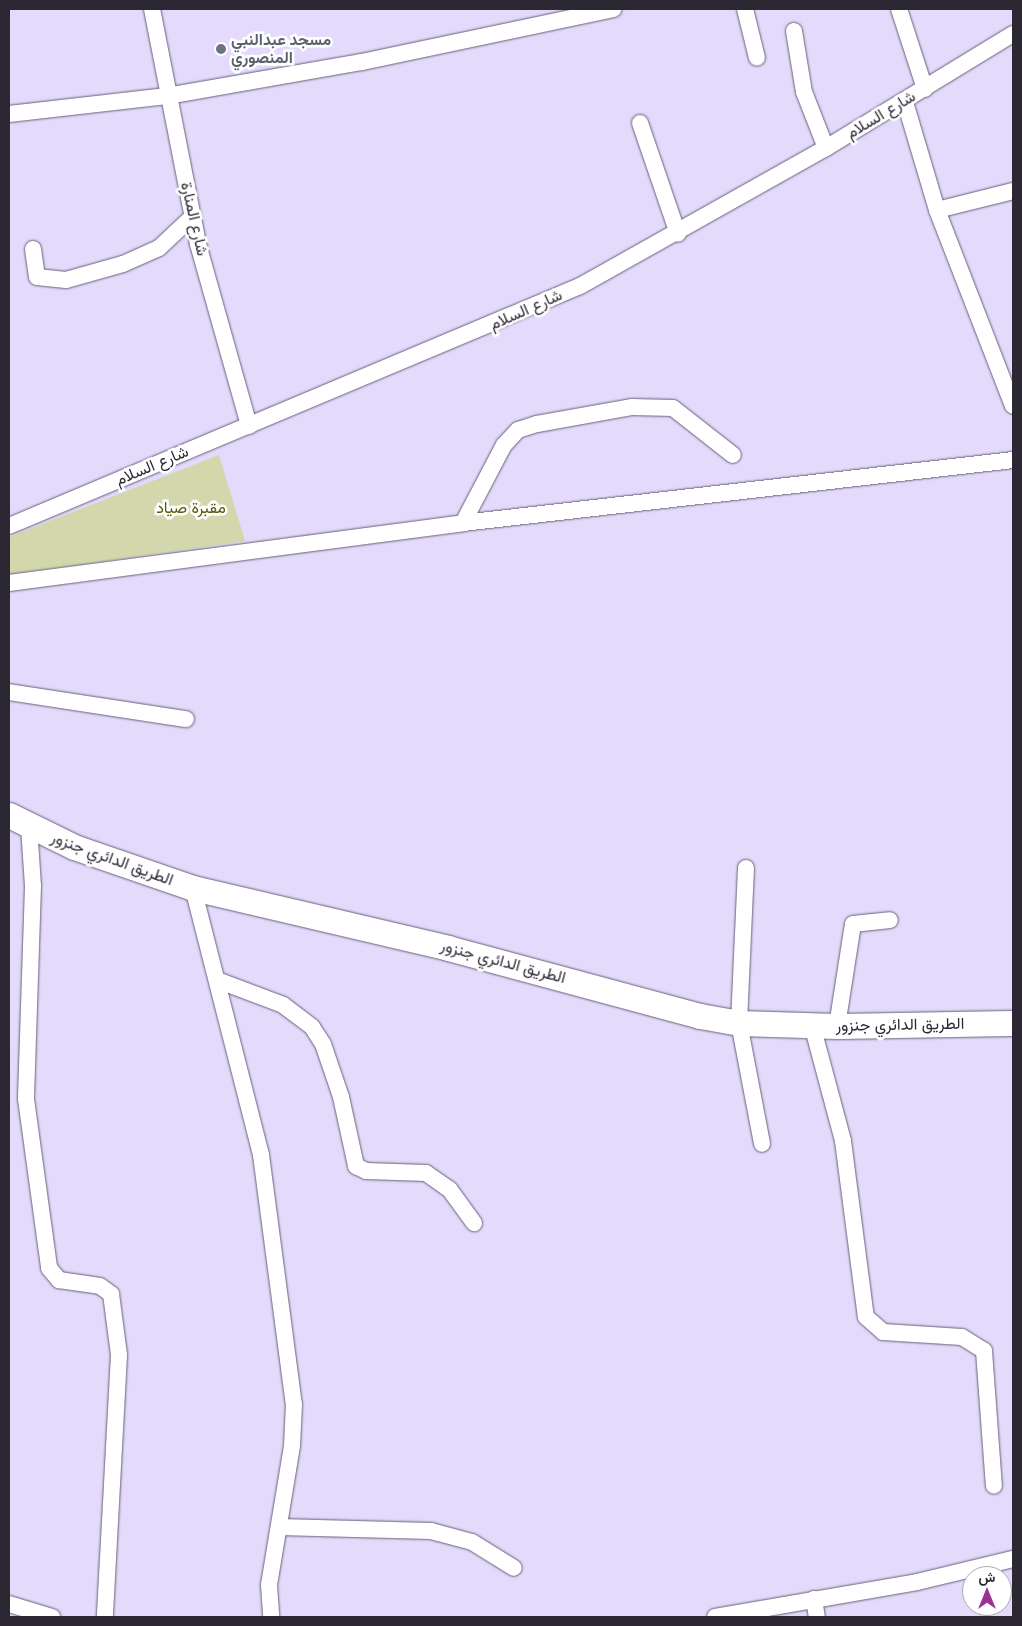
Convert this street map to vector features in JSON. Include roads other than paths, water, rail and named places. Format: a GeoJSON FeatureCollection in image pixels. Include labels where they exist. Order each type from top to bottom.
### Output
{"type":"FeatureCollection","features":[{"type":"Feature","properties":{"kind":"main road","name":"الطريق الدائري جنزور"},"geometry":{"type":"LineString","coordinates":[[19,821],[129,868],[193,888],[739,1023],[837,1026],[1013,1023]]}},
{"type":"Feature","properties":{"kind":"street","name":"شارع المنارة"},"geometry":{"type":"LineString","coordinates":[[152,9],[193,216],[249,426]]}},
{"type":"Feature","properties":{"kind":"street"},"geometry":{"type":"LineString","coordinates":[[9,114],[168,96],[362,62],[613,9]]}},
{"type":"Feature","properties":{"kind":"street"},"geometry":{"type":"LineString","coordinates":[[745,9],[757,58]]}},
{"type":"Feature","properties":{"kind":"street"},"geometry":{"type":"LineString","coordinates":[[899,9],[925,89]]}},
{"type":"Feature","properties":{"kind":"street"},"geometry":{"type":"LineString","coordinates":[[794,31],[804,92],[826,148]]}},
{"type":"Feature","properties":{"kind":"street","name":"شارع السلام"},"geometry":{"type":"LineString","coordinates":[[9,526],[580,286],[678,234],[826,148],[905,102],[1013,34]]}},
{"type":"Feature","properties":{"kind":"street"},"geometry":{"type":"LineString","coordinates":[[905,102],[937,210],[1013,406]]}},
{"type":"Feature","properties":{"kind":"street"},"geometry":{"type":"LineString","coordinates":[[640,123],[678,234]]}},
{"type":"Feature","properties":{"kind":"street"},"geometry":{"type":"LineString","coordinates":[[937,210],[1013,191]]}},
{"type":"Feature","properties":{"kind":"street"},"geometry":{"type":"LineString","coordinates":[[33,249],[38,277],[66,280],[124,264],[159,248],[193,216]]}},
{"type":"Feature","properties":{"kind":"street"},"geometry":{"type":"LineString","coordinates":[[463,523],[504,445],[518,430],[536,424],[632,407],[673,408],[733,456]]}},
{"type":"Feature","properties":{"kind":"street"},"geometry":{"type":"LineString","coordinates":[[9,583],[463,523],[1013,460]]}},
{"type":"Feature","properties":{"kind":"street"},"geometry":{"type":"LineString","coordinates":[[9,692],[186,719]]}},
{"type":"Feature","properties":{"kind":"street"},"geometry":{"type":"LineString","coordinates":[[19,821],[33,886],[26,1099],[50,1268],[60,1280],[100,1286],[111,1294],[119,1355],[105,1617]]}},
{"type":"Feature","properties":{"kind":"street"},"geometry":{"type":"LineString","coordinates":[[746,868],[739,1023],[762,1144]]}},
{"type":"Feature","properties":{"kind":"street"},"geometry":{"type":"LineString","coordinates":[[193,888],[218,980],[261,1155],[294,1404],[292,1446],[269,1585],[270,1617]]}},
{"type":"Feature","properties":{"kind":"street"},"geometry":{"type":"LineString","coordinates":[[837,1026],[853,924],[890,920]]}},
{"type":"Feature","properties":{"kind":"street"},"geometry":{"type":"LineString","coordinates":[[218,980],[283,1005],[312,1027],[323,1044],[340,1097],[356,1166],[366,1171],[426,1173],[450,1190],[474,1223]]}},
{"type":"Feature","properties":{"kind":"street"},"geometry":{"type":"LineString","coordinates":[[812,1025],[843,1141],[866,1317],[883,1332],[962,1337],[984,1351],[994,1486]]}},
{"type":"Feature","properties":{"kind":"street"},"geometry":{"type":"LineString","coordinates":[[279,1527],[431,1531],[472,1542],[514,1568]]}},
{"type":"Feature","properties":{"kind":"street"},"geometry":{"type":"LineString","coordinates":[[715,1617],[1013,1559]]}},
{"type":"Feature","properties":{"kind":"street"},"geometry":{"type":"LineString","coordinates":[[814,1599],[817,1617]]}},
{"type":"Feature","properties":{"kind":"street"},"geometry":{"type":"LineString","coordinates":[[9,1604],[52,1617]]}},
{"type":"Feature","properties":{"kind":"place","name":"مسجد عبدالنبي المنصوري"},"geometry":{"type":"Point","coordinates":[221,49]}},
{"type":"Feature","properties":{"kind":"park label","name":"مقبرة صياد"},"geometry":{"type":"Point","coordinates":[191,508]}}]}
